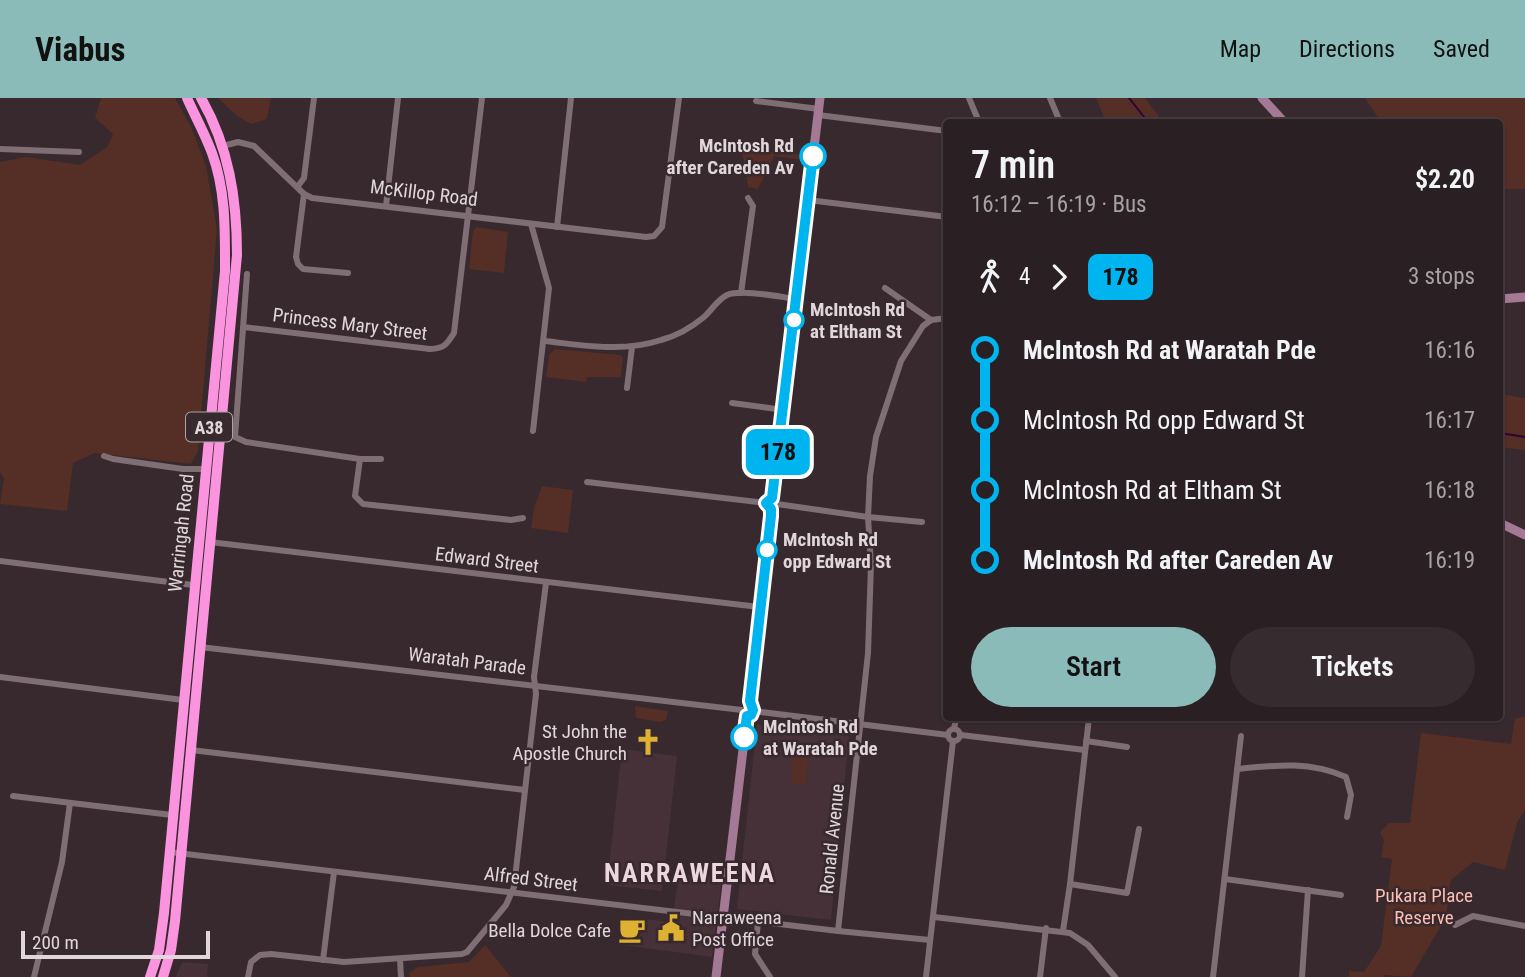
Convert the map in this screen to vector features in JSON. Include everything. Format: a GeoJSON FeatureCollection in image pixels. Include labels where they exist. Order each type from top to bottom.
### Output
{"type":"FeatureCollection","features":[{"type":"Feature","properties":{"kind":"highway","name":"Warringah Road"},"geometry":{"type":"LineString","coordinates":[[150,977],[161,936],[191,750],[193,585],[225,271],[223,197],[211,151],[187,98]]}},
{"type":"Feature","properties":{"kind":"highway","name":"Warringah Road"},"geometry":{"type":"LineString","coordinates":[[163,977],[172,941],[175,853],[172,816],[183,700],[206,586],[237,255],[232,182],[223,146],[201,98]]}},
{"type":"Feature","properties":{"kind":"highway"},"geometry":{"type":"LineString","coordinates":[[211,151],[223,146]]}},
{"type":"Feature","properties":{"kind":"highway"},"geometry":{"type":"LineString","coordinates":[[193,585],[206,586]]}},
{"type":"Feature","properties":{"kind":"street"},"geometry":{"type":"LineString","coordinates":[[298,186],[304,178],[314,98]]}},
{"type":"Feature","properties":{"kind":"street"},"geometry":{"type":"LineString","coordinates":[[386,206],[398,98]]}},
{"type":"Feature","properties":{"kind":"street"},"geometry":{"type":"LineString","coordinates":[[468,216],[482,98]]}},
{"type":"Feature","properties":{"kind":"street"},"geometry":{"type":"LineString","coordinates":[[557,227],[571,98]]}},
{"type":"Feature","properties":{"kind":"street","name":"McKillop Road"},"geometry":{"type":"LineString","coordinates":[[304,194],[312,198],[654,236],[662,228],[679,98]]}},
{"type":"Feature","properties":{"kind":"street"},"geometry":{"type":"LineString","coordinates":[[716,977],[820,98]]}},
{"type":"Feature","properties":{"kind":"street"},"geometry":{"type":"LineString","coordinates":[[969,98],[978,119]]}},
{"type":"Feature","properties":{"kind":"street"},"geometry":{"type":"LineString","coordinates":[[1050,98],[1059,119]]}},
{"type":"Feature","properties":{"kind":"street"},"geometry":{"type":"LineString","coordinates":[[1262,98],[1281,119]]}},
{"type":"Feature","properties":{"kind":"street"},"geometry":{"type":"LineString","coordinates":[[757,101],[943,130]]}},
{"type":"Feature","properties":{"kind":"street"},"geometry":{"type":"LineString","coordinates":[[223,146],[239,142],[254,146],[304,194],[296,257],[298,264],[303,269],[348,274]]}},
{"type":"Feature","properties":{"kind":"street"},"geometry":{"type":"LineString","coordinates":[[0,149],[79,152]]}},
{"type":"Feature","properties":{"kind":"street"},"geometry":{"type":"LineString","coordinates":[[741,293],[752,206],[748,198]]}},
{"type":"Feature","properties":{"kind":"street"},"geometry":{"type":"LineString","coordinates":[[808,200],[943,217]]}},
{"type":"Feature","properties":{"kind":"street","name":"Princess Mary Street"},"geometry":{"type":"LineString","coordinates":[[243,327],[440,349],[454,333],[468,216]]}},
{"type":"Feature","properties":{"kind":"street"},"geometry":{"type":"LineString","coordinates":[[531,224],[549,288],[533,431]]}},
{"type":"Feature","properties":{"kind":"street"},"geometry":{"type":"LineString","coordinates":[[247,274],[234,433],[237,439],[359,459],[381,459]]}},
{"type":"Feature","properties":{"kind":"street"},"geometry":{"type":"LineString","coordinates":[[885,288],[931,320],[943,318]]}},
{"type":"Feature","properties":{"kind":"street"},"geometry":{"type":"LineString","coordinates":[[544,341],[632,347],[675,335],[698,322],[726,296],[741,293],[796,299]]}},
{"type":"Feature","properties":{"kind":"street"},"geometry":{"type":"LineString","coordinates":[[1503,299],[1525,297]]}},
{"type":"Feature","properties":{"kind":"street","name":"Ronald Avenue"},"geometry":{"type":"LineString","coordinates":[[838,931],[861,724],[870,605],[868,517],[872,463],[887,398],[901,361],[923,326],[931,320]]}},
{"type":"Feature","properties":{"kind":"street"},"geometry":{"type":"LineString","coordinates":[[627,388],[632,347]]}},
{"type":"Feature","properties":{"kind":"street"},"geometry":{"type":"LineString","coordinates":[[732,403],[784,410]]}},
{"type":"Feature","properties":{"kind":"street"},"geometry":{"type":"LineString","coordinates":[[223,404],[237,405]]}},
{"type":"Feature","properties":{"kind":"street"},"geometry":{"type":"LineString","coordinates":[[104,456],[205,470]]}},
{"type":"Feature","properties":{"kind":"street"},"geometry":{"type":"LineString","coordinates":[[359,459],[355,496],[363,505],[511,520],[523,518]]}},
{"type":"Feature","properties":{"kind":"street"},"geometry":{"type":"LineString","coordinates":[[587,482],[922,522]]}},
{"type":"Feature","properties":{"kind":"street"},"geometry":{"type":"LineString","coordinates":[[1503,524],[1525,535]]}},
{"type":"Feature","properties":{"kind":"street","name":"Edward Street"},"geometry":{"type":"LineString","coordinates":[[210,542],[759,607]]}},
{"type":"Feature","properties":{"kind":"street"},"geometry":{"type":"LineString","coordinates":[[0,561],[193,585]]}},
{"type":"Feature","properties":{"kind":"street"},"geometry":{"type":"LineString","coordinates":[[248,977],[251,962],[260,955],[344,962],[465,953],[506,905],[513,893],[546,583]]}},
{"type":"Feature","properties":{"kind":"street","name":"Waratah Parade"},"geometry":{"type":"LineString","coordinates":[[194,646],[948,734]]}},
{"type":"Feature","properties":{"kind":"street"},"geometry":{"type":"LineString","coordinates":[[0,677],[183,700]]}},
{"type":"Feature","properties":{"kind":"street"},"geometry":{"type":"LineString","coordinates":[[926,977],[953,741],[948,734],[954,729],[955,721]]}},
{"type":"Feature","properties":{"kind":"street"},"geometry":{"type":"LineString","coordinates":[[1063,931],[1089,721]]}},
{"type":"Feature","properties":{"kind":"street"},"geometry":{"type":"LineString","coordinates":[[954,729],[959,731],[961,736]]}},
{"type":"Feature","properties":{"kind":"street"},"geometry":{"type":"LineString","coordinates":[[953,741],[959,740],[961,736]]}},
{"type":"Feature","properties":{"kind":"street"},"geometry":{"type":"LineString","coordinates":[[961,736],[1085,750]]}},
{"type":"Feature","properties":{"kind":"street"},"geometry":{"type":"LineString","coordinates":[[1213,977],[1241,736]]}},
{"type":"Feature","properties":{"kind":"street"},"geometry":{"type":"LineString","coordinates":[[1086,741],[1127,747]]}},
{"type":"Feature","properties":{"kind":"street"},"geometry":{"type":"LineString","coordinates":[[191,750],[525,790]]}},
{"type":"Feature","properties":{"kind":"street"},"geometry":{"type":"LineString","coordinates":[[1237,769],[1275,764],[1327,769],[1337,773],[1346,777],[1351,795],[1347,817]]}},
{"type":"Feature","properties":{"kind":"street"},"geometry":{"type":"LineString","coordinates":[[13,796],[172,816]]}},
{"type":"Feature","properties":{"kind":"street"},"geometry":{"type":"LineString","coordinates":[[34,977],[62,862],[71,803]]}},
{"type":"Feature","properties":{"kind":"street"},"geometry":{"type":"LineString","coordinates":[[1070,884],[1127,893],[1139,829]]}},
{"type":"Feature","properties":{"kind":"street","name":"Alfred Street"},"geometry":{"type":"LineString","coordinates":[[175,853],[930,940]]}},
{"type":"Feature","properties":{"kind":"street"},"geometry":{"type":"LineString","coordinates":[[323,960],[334,872]]}},
{"type":"Feature","properties":{"kind":"street"},"geometry":{"type":"LineString","coordinates":[[1225,879],[1341,895]]}},
{"type":"Feature","properties":{"kind":"street"},"geometry":{"type":"LineString","coordinates":[[1302,977],[1308,890]]}},
{"type":"Feature","properties":{"kind":"street"},"geometry":{"type":"LineString","coordinates":[[1455,925],[1473,916],[1525,926]]}},
{"type":"Feature","properties":{"kind":"street"},"geometry":{"type":"LineString","coordinates":[[934,917],[1073,934],[1086,942],[1115,977]]}},
{"type":"Feature","properties":{"kind":"street"},"geometry":{"type":"LineString","coordinates":[[758,922],[755,954],[770,977]]}},
{"type":"Feature","properties":{"kind":"street"},"geometry":{"type":"LineString","coordinates":[[1040,977],[1046,929]]}},
{"type":"Feature","properties":{"kind":"street"},"geometry":{"type":"LineString","coordinates":[[400,959],[401,977]]}},
{"type":"Feature","properties":{"kind":"shaded area"},"geometry":{"type":"Polygon","coordinates":[[[757,724],[849,736],[831,920],[737,909],[757,724]]]}},
{"type":"Feature","properties":{"kind":"shaded area"},"geometry":{"type":"Polygon","coordinates":[[[622,749],[677,756],[662,891],[607,885],[622,749]]]}},
{"type":"Feature","properties":{"kind":"shaded area"},"geometry":{"type":"Polygon","coordinates":[[[679,873],[722,878],[712,957],[622,945],[626,917],[672,922],[679,873]]]}},
{"type":"Feature","properties":{"kind":"shaded area"},"geometry":{"type":"Polygon","coordinates":[[[182,962],[208,964],[207,977],[176,977],[182,962]]]}},
{"type":"Feature","properties":{"kind":"green space"},"geometry":{"type":"Polygon","coordinates":[[[101,98],[175,98],[191,127],[206,166],[217,229],[198,451],[191,464],[95,453],[73,463],[67,511],[0,504],[4,478],[0,472],[0,162],[26,157],[80,165],[107,147],[113,134],[95,118],[101,98]]]}},
{"type":"Feature","properties":{"kind":"green space"},"geometry":{"type":"Polygon","coordinates":[[[218,98],[271,98],[267,119],[251,124],[237,116],[218,98]]]}},
{"type":"Feature","properties":{"kind":"green space"},"geometry":{"type":"Polygon","coordinates":[[[1096,98],[1145,98],[1161,119],[1105,119],[1096,98]]]}},
{"type":"Feature","properties":{"kind":"green space"},"geometry":{"type":"Polygon","coordinates":[[[1365,98],[1525,98],[1525,189],[1503,189],[1503,119],[1379,119],[1365,98]]]}},
{"type":"Feature","properties":{"kind":"green space"},"geometry":{"type":"Polygon","coordinates":[[[742,149],[803,155],[803,160],[774,156],[758,189],[748,187],[742,149]]]}},
{"type":"Feature","properties":{"kind":"green space"},"geometry":{"type":"Polygon","coordinates":[[[477,227],[508,232],[504,273],[469,269],[473,230],[477,227]]]}},
{"type":"Feature","properties":{"kind":"green space"},"geometry":{"type":"Polygon","coordinates":[[[555,349],[620,355],[623,358],[621,377],[587,377],[586,382],[546,377],[549,355],[555,349]]]}},
{"type":"Feature","properties":{"kind":"green space"},"geometry":{"type":"Polygon","coordinates":[[[1503,394],[1525,398],[1525,450],[1503,447],[1503,394]]]}},
{"type":"Feature","properties":{"kind":"green space"},"geometry":{"type":"Polygon","coordinates":[[[542,486],[573,490],[568,533],[531,528],[534,508],[542,486]]]}},
{"type":"Feature","properties":{"kind":"green space"},"geometry":{"type":"Polygon","coordinates":[[[635,706],[668,711],[666,720],[660,722],[636,718],[635,706]]]}},
{"type":"Feature","properties":{"kind":"green space","name":"Pukara Place Reserve"},"geometry":{"type":"Polygon","coordinates":[[[1525,716],[1525,810],[1517,823],[1505,870],[1473,862],[1451,880],[1446,917],[1411,977],[1349,977],[1349,971],[1364,972],[1381,946],[1392,859],[1381,857],[1384,841],[1380,832],[1389,823],[1410,823],[1421,733],[1511,744],[1515,719],[1525,716]]]}},
{"type":"Feature","properties":{"kind":"green space"},"geometry":{"type":"Polygon","coordinates":[[[793,756],[808,757],[806,785],[791,783],[793,756]]]}},
{"type":"Feature","properties":{"kind":"green space"},"geometry":{"type":"Polygon","coordinates":[[[485,945],[511,977],[410,977],[409,973],[418,967],[469,962],[485,945]]]}},
{"type":"Feature","properties":{"kind":"waterway"},"geometry":{"type":"LineString","coordinates":[[1129,98],[1146,119]]}},
{"type":"Feature","properties":{"kind":"waterway"},"geometry":{"type":"LineString","coordinates":[[1503,433],[1525,437]]}},
{"type":"Feature","properties":{"kind":"bus line","name":"178"},"geometry":{"type":"LineString","coordinates":[[744,737],[747,716],[751,715],[753,710],[750,701],[771,516],[771,509],[766,503],[772,498],[784,410],[813,156]]}},
{"type":"Feature","properties":{"kind":"place","name":"McIntosh Rd after Careden Av"},"geometry":{"type":"Point","coordinates":[813,156]}},
{"type":"Feature","properties":{"kind":"place","name":"McIntosh Rd at Eltham St"},"geometry":{"type":"Point","coordinates":[794,320]}},
{"type":"Feature","properties":{"kind":"place","name":"McIntosh Rd opp Edward St"},"geometry":{"type":"Point","coordinates":[767,550]}},
{"type":"Feature","properties":{"kind":"place","name":"McIntosh Rd at Waratah Pde"},"geometry":{"type":"Point","coordinates":[744,737]}},
{"type":"Feature","properties":{"kind":"place","name":"St John the Apostle Church"},"geometry":{"type":"Point","coordinates":[648,742]}},
{"type":"Feature","properties":{"kind":"place","name":"Narraweena Post Office"},"geometry":{"type":"Point","coordinates":[671,928]}},
{"type":"Feature","properties":{"kind":"place","name":"Bella Dolce Cafe"},"geometry":{"type":"Point","coordinates":[632,930]}},
{"type":"Feature","properties":{"kind":"district","name":"NARRAWEENA"},"geometry":{"type":"Point","coordinates":[690,873]}}]}
